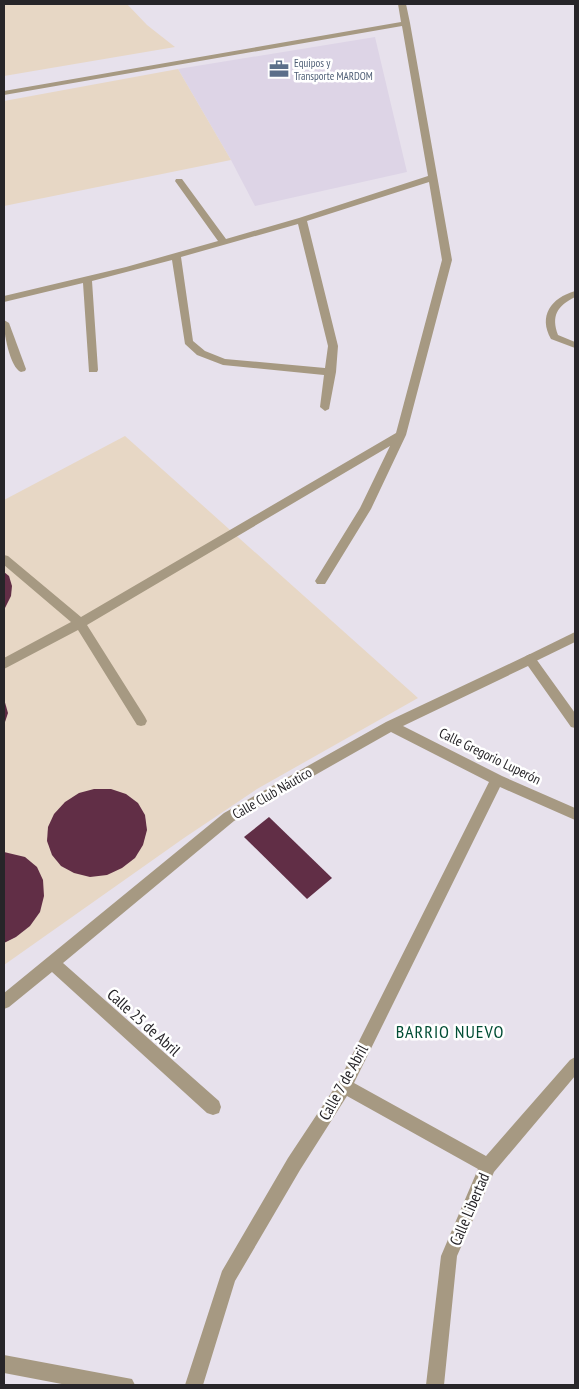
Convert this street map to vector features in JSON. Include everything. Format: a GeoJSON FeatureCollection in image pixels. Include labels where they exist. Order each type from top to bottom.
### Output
{"type":"FeatureCollection","features":[{"type":"Feature","properties":{"kind":"street"},"geometry":{"type":"LineString","coordinates":[[321,581],[365,509],[401,435],[446,260],[402,4]]}},
{"type":"Feature","properties":{"kind":"street"},"geometry":{"type":"LineString","coordinates":[[4,93],[406,23]]}},
{"type":"Feature","properties":{"kind":"street"},"geometry":{"type":"LineString","coordinates":[[4,299],[87,279],[302,220],[432,178]]}},
{"type":"Feature","properties":{"kind":"street"},"geometry":{"type":"LineString","coordinates":[[179,181],[224,242]]}},
{"type":"Feature","properties":{"kind":"street"},"geometry":{"type":"LineString","coordinates":[[302,220],[333,346],[325,407]]}},
{"type":"Feature","properties":{"kind":"street"},"geometry":{"type":"LineString","coordinates":[[176,255],[188,342],[201,353],[223,362],[331,372]]}},
{"type":"Feature","properties":{"kind":"street"},"geometry":{"type":"LineString","coordinates":[[87,279],[93,370]]}},
{"type":"Feature","properties":{"kind":"street"},"geometry":{"type":"LineString","coordinates":[[575,294],[559,300],[550,311],[549,325],[554,337],[575,345]]}},
{"type":"Feature","properties":{"kind":"street"},"geometry":{"type":"LineString","coordinates":[[4,323],[21,369]]}},
{"type":"Feature","properties":{"kind":"street"},"geometry":{"type":"LineString","coordinates":[[4,664],[80,623],[401,435]]}},
{"type":"Feature","properties":{"kind":"street"},"geometry":{"type":"LineString","coordinates":[[4,559],[80,623],[141,721]]}},
{"type":"Feature","properties":{"kind":"street","name":"Calle Club Náutico"},"geometry":{"type":"LineString","coordinates":[[4,1002],[229,817],[391,726],[575,637]]}},
{"type":"Feature","properties":{"kind":"street"},"geometry":{"type":"LineString","coordinates":[[530,659],[575,723]]}},
{"type":"Feature","properties":{"kind":"street","name":"Calle Gregorio Luperón"},"geometry":{"type":"LineString","coordinates":[[391,726],[497,780],[575,814]]}},
{"type":"Feature","properties":{"kind":"street","name":"Calle 7 de Abril"},"geometry":{"type":"LineString","coordinates":[[194,1385],[228,1277],[294,1164],[344,1086],[497,780]]}},
{"type":"Feature","properties":{"kind":"street","name":"Calle 25 de Abril"},"geometry":{"type":"LineString","coordinates":[[51,962],[213,1107]]}},
{"type":"Feature","properties":{"kind":"street","name":"Calle Libertad"},"geometry":{"type":"LineString","coordinates":[[435,1385],[449,1256],[488,1166],[575,1065]]}},
{"type":"Feature","properties":{"kind":"street"},"geometry":{"type":"LineString","coordinates":[[344,1086],[488,1166]]}},
{"type":"Feature","properties":{"kind":"street"},"geometry":{"type":"LineString","coordinates":[[4,1364],[95,1382],[126,1385]]}},
{"type":"Feature","properties":{"kind":"shaded area"},"geometry":{"type":"Polygon","coordinates":[[[4,4],[127,4],[147,25],[175,47],[4,76],[4,4]]]}},
{"type":"Feature","properties":{"kind":"shaded area"},"geometry":{"type":"Polygon","coordinates":[[[375,37],[407,172],[255,206],[231,160],[178,69],[375,37]]]}},
{"type":"Feature","properties":{"kind":"shaded area"},"geometry":{"type":"Polygon","coordinates":[[[178,69],[231,160],[4,206],[4,101],[178,69]]]}},
{"type":"Feature","properties":{"kind":"shaded area"},"geometry":{"type":"Polygon","coordinates":[[[125,436],[418,698],[257,789],[4,965],[4,500],[125,436]]]}},
{"type":"Feature","properties":{"kind":"building"},"geometry":{"type":"Polygon","coordinates":[[[4,572],[9,576],[12,586],[11,596],[4,610],[4,572]]]}},
{"type":"Feature","properties":{"kind":"building"},"geometry":{"type":"Polygon","coordinates":[[[4,699],[8,713],[4,725],[4,699]]]}},
{"type":"Feature","properties":{"kind":"building"},"geometry":{"type":"Polygon","coordinates":[[[94,789],[111,789],[126,794],[138,803],[145,815],[147,830],[143,845],[135,858],[122,868],[107,875],[90,877],[74,873],[61,866],[52,855],[47,841],[48,827],[54,814],[65,802],[79,793],[94,789]]]}},
{"type":"Feature","properties":{"kind":"building"},"geometry":{"type":"Polygon","coordinates":[[[269,817],[332,878],[307,899],[244,837],[269,817]]]}},
{"type":"Feature","properties":{"kind":"building"},"geometry":{"type":"Polygon","coordinates":[[[4,852],[25,857],[37,867],[43,880],[44,896],[40,912],[30,926],[16,937],[4,943],[4,852]]]}},
{"type":"Feature","properties":{"kind":"place","name":"Equipos y Transporte MARDOM"},"geometry":{"type":"Point","coordinates":[279,69]}},
{"type":"Feature","properties":{"kind":"district","name":"BARRIO NUEVO"},"geometry":{"type":"Point","coordinates":[450,1032]}}]}
